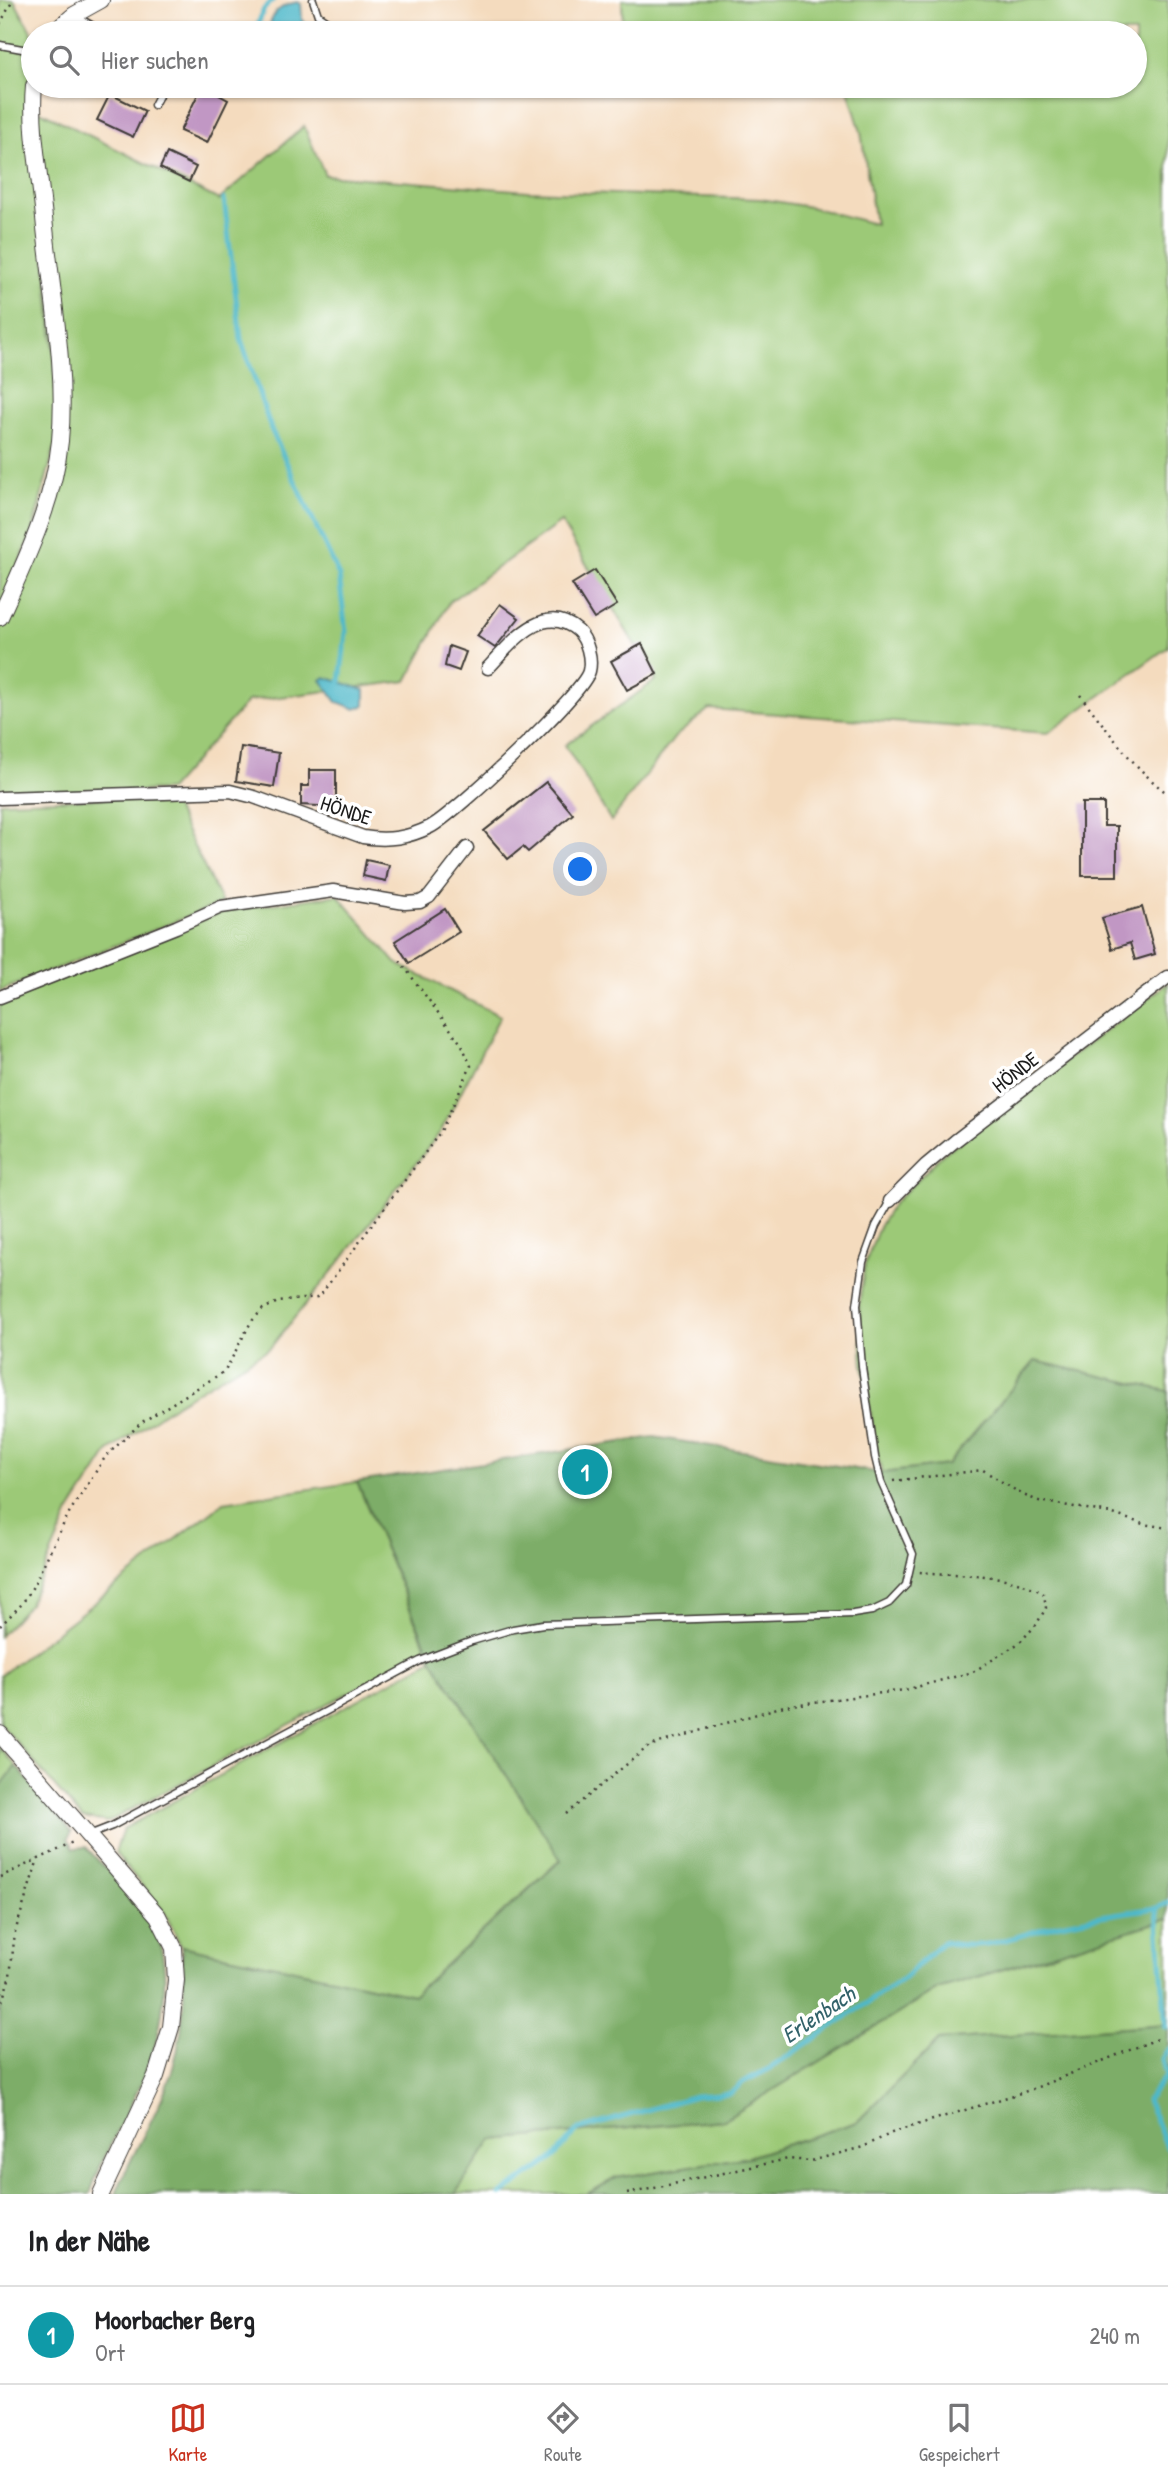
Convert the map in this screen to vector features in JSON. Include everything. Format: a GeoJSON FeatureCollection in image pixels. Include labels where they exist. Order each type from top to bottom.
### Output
{"type":"FeatureCollection","features":[{"type":"Feature","properties":{"kind":"street"},"geometry":{"type":"LineString","coordinates":[[67,21],[101,0]]}},
{"type":"Feature","properties":{"kind":"street"},"geometry":{"type":"LineString","coordinates":[[0,617],[46,502],[60,443],[60,367],[36,146],[34,98]]}},
{"type":"Feature","properties":{"kind":"street","name":"HÖNDE"},"geometry":{"type":"LineString","coordinates":[[0,798],[230,791],[254,797],[363,837],[401,838],[446,817],[496,771],[570,698],[589,673],[590,655],[582,635],[569,623],[554,619],[537,623],[518,637],[488,668]]}},
{"type":"Feature","properties":{"kind":"street"},"geometry":{"type":"LineString","coordinates":[[0,997],[176,928],[221,907],[333,891],[405,904],[420,902],[429,897],[467,848]]}},
{"type":"Feature","properties":{"kind":"street","name":"HÖNDE"},"geometry":{"type":"LineString","coordinates":[[890,1201],[955,1141],[1168,977]]}},
{"type":"Feature","properties":{"kind":"street"},"geometry":{"type":"LineString","coordinates":[[0,1734],[158,1916],[174,1948],[176,1980],[171,2027],[156,2076],[101,2194]]}},
{"type":"Feature","properties":{"kind":"lane"},"geometry":{"type":"LineString","coordinates":[[313,0],[317,15],[326,21]]}},
{"type":"Feature","properties":{"kind":"lane"},"geometry":{"type":"LineString","coordinates":[[74,15],[84,21]]}},
{"type":"Feature","properties":{"kind":"lane"},"geometry":{"type":"LineString","coordinates":[[0,45],[21,49]]}},
{"type":"Feature","properties":{"kind":"lane"},"geometry":{"type":"LineString","coordinates":[[154,105],[157,98]]}},
{"type":"Feature","properties":{"kind":"lane"},"geometry":{"type":"LineString","coordinates":[[89,1835],[125,1819],[420,1661],[513,1629],[577,1622],[853,1614],[872,1611],[889,1603],[906,1585],[913,1554],[881,1482],[869,1427],[858,1305],[863,1262],[876,1226],[890,1201]]}},
{"type":"Feature","properties":{"kind":"path"},"geometry":{"type":"LineString","coordinates":[[0,23],[13,0]]}},
{"type":"Feature","properties":{"kind":"path"},"geometry":{"type":"LineString","coordinates":[[1080,695],[1134,761],[1168,794]]}},
{"type":"Feature","properties":{"kind":"path"},"geometry":{"type":"LineString","coordinates":[[0,1626],[32,1590],[69,1513],[106,1456],[142,1422],[225,1371],[251,1322],[263,1309],[278,1302],[317,1297],[322,1293],[441,1131],[471,1066],[462,1045],[397,957]]}},
{"type":"Feature","properties":{"kind":"path"},"geometry":{"type":"LineString","coordinates":[[881,1482],[983,1470],[1039,1502],[1110,1513],[1143,1524],[1168,1528]]}},
{"type":"Feature","properties":{"kind":"path"},"geometry":{"type":"LineString","coordinates":[[566,1814],[649,1746],[784,1706],[905,1690],[973,1672],[1019,1643],[1036,1625],[1046,1608],[1044,1594],[1030,1585],[1006,1578],[909,1570]]}},
{"type":"Feature","properties":{"kind":"path"},"geometry":{"type":"LineString","coordinates":[[0,1877],[89,1835]]}},
{"type":"Feature","properties":{"kind":"path"},"geometry":{"type":"LineString","coordinates":[[0,2008],[10,1976],[15,1932],[38,1859]]}},
{"type":"Feature","properties":{"kind":"path"},"geometry":{"type":"LineString","coordinates":[[627,2194],[788,2160],[811,2161],[863,2147],[894,2132],[1030,2090],[1157,2039]]}},
{"type":"Feature","properties":{"kind":"green space"},"geometry":{"type":"Polygon","coordinates":[[[0,0],[14,0],[25,21],[21,21],[21,47],[0,44],[0,0]]]}},
{"type":"Feature","properties":{"kind":"green space"},"geometry":{"type":"Polygon","coordinates":[[[622,0],[1168,0],[1168,647],[1048,733],[709,709],[675,737],[611,821],[565,745],[656,680],[561,522],[449,602],[407,681],[248,701],[169,790],[0,796],[0,626],[10,605],[63,444],[36,109],[219,200],[304,126],[325,175],[527,191],[761,199],[810,207],[875,224],[861,132],[851,98],[1147,98],[1147,21],[623,21],[622,0]]]}},
{"type":"Feature","properties":{"kind":"green space"},"geometry":{"type":"Polygon","coordinates":[[[0,46],[21,50],[21,98],[31,98],[55,366],[56,442],[31,535],[0,609],[0,46]]]}},
{"type":"Feature","properties":{"kind":"green space"},"geometry":{"type":"Polygon","coordinates":[[[169,796],[222,903],[0,991],[0,802],[169,796]]]}},
{"type":"Feature","properties":{"kind":"green space"},"geometry":{"type":"Polygon","coordinates":[[[338,895],[396,963],[500,1016],[441,1131],[270,1348],[176,1404],[109,1451],[69,1513],[29,1604],[0,1636],[0,1002],[223,911],[338,895]]]}},
{"type":"Feature","properties":{"kind":"green space"},"geometry":{"type":"Polygon","coordinates":[[[1168,983],[1168,1391],[1035,1361],[948,1465],[882,1473],[863,1366],[859,1304],[865,1264],[879,1227],[893,1204],[942,1155],[1168,983]]]}},
{"type":"Feature","properties":{"kind":"green space"},"geometry":{"type":"Polygon","coordinates":[[[1035,1361],[1168,1391],[1168,1919],[938,1989],[724,2120],[492,2140],[455,2194],[116,2194],[173,2068],[183,2016],[181,1946],[413,1995],[561,1860],[432,1659],[357,1482],[654,1437],[882,1473],[947,1465],[1035,1361]]]}},
{"type":"Feature","properties":{"kind":"green space"},"geometry":{"type":"Polygon","coordinates":[[[357,1482],[429,1654],[372,1680],[108,1822],[82,1818],[0,1723],[0,1676],[224,1502],[357,1482]]]}},
{"type":"Feature","properties":{"kind":"green space"},"geometry":{"type":"Polygon","coordinates":[[[432,1659],[561,1859],[413,1995],[181,1946],[165,1913],[115,1853],[123,1829],[432,1659]]]}},
{"type":"Feature","properties":{"kind":"green space"},"geometry":{"type":"Polygon","coordinates":[[[0,1747],[16,1766],[0,1787],[0,1747]]]}},
{"type":"Feature","properties":{"kind":"green space"},"geometry":{"type":"Polygon","coordinates":[[[16,1766],[72,1832],[68,1838],[74,1848],[86,1847],[142,1910],[158,1937],[163,1956],[164,1998],[151,2059],[90,2194],[0,2194],[0,1787],[16,1766]]]}},
{"type":"Feature","properties":{"kind":"green space"},"geometry":{"type":"Polygon","coordinates":[[[1168,1919],[1168,2024],[939,2040],[857,2122],[748,2157],[616,2178],[587,2194],[455,2194],[492,2140],[724,2120],[938,1989],[1168,1919]]]}},
{"type":"Feature","properties":{"kind":"green space"},"geometry":{"type":"Polygon","coordinates":[[[1168,2024],[1168,2194],[587,2194],[616,2178],[748,2157],[857,2122],[939,2040],[1168,2024]]]}},
{"type":"Feature","properties":{"kind":"water"},"geometry":{"type":"Polygon","coordinates":[[[298,2],[301,4],[303,21],[271,21],[286,5],[298,2]]]}},
{"type":"Feature","properties":{"kind":"water"},"geometry":{"type":"Polygon","coordinates":[[[325,677],[365,690],[365,705],[356,709],[337,702],[321,680],[325,677]]]}},
{"type":"Feature","properties":{"kind":"building"},"geometry":{"type":"Polygon","coordinates":[[[108,98],[118,98],[145,111],[133,137],[97,120],[108,98]]]}},
{"type":"Feature","properties":{"kind":"building"},"geometry":{"type":"Polygon","coordinates":[[[196,98],[228,100],[207,143],[180,131],[196,98]]]}},
{"type":"Feature","properties":{"kind":"building"},"geometry":{"type":"Polygon","coordinates":[[[167,153],[196,167],[189,182],[160,168],[167,153]]]}},
{"type":"Feature","properties":{"kind":"building"},"geometry":{"type":"Polygon","coordinates":[[[595,570],[617,605],[594,619],[572,584],[595,570]]]}},
{"type":"Feature","properties":{"kind":"building"},"geometry":{"type":"Polygon","coordinates":[[[500,604],[519,618],[495,648],[477,636],[500,604]]]}},
{"type":"Feature","properties":{"kind":"building"},"geometry":{"type":"Polygon","coordinates":[[[642,644],[657,674],[627,690],[611,661],[642,644]]]}},
{"type":"Feature","properties":{"kind":"building"},"geometry":{"type":"Polygon","coordinates":[[[449,646],[466,652],[459,671],[445,666],[449,646]]]}},
{"type":"Feature","properties":{"kind":"building"},"geometry":{"type":"Polygon","coordinates":[[[241,747],[279,753],[274,787],[236,781],[241,747]]]}},
{"type":"Feature","properties":{"kind":"building"},"geometry":{"type":"Polygon","coordinates":[[[309,770],[336,770],[336,807],[301,805],[301,786],[309,786],[309,770]]]}},
{"type":"Feature","properties":{"kind":"building"},"geometry":{"type":"Polygon","coordinates":[[[546,782],[573,814],[528,852],[523,847],[508,859],[484,831],[546,782]]]}},
{"type":"Feature","properties":{"kind":"building"},"geometry":{"type":"Polygon","coordinates":[[[1082,803],[1104,803],[1104,826],[1117,826],[1117,876],[1082,876],[1082,803]]]}},
{"type":"Feature","properties":{"kind":"building"},"geometry":{"type":"Polygon","coordinates":[[[366,860],[389,865],[386,881],[363,876],[366,860]]]}},
{"type":"Feature","properties":{"kind":"building"},"geometry":{"type":"Polygon","coordinates":[[[1142,907],[1155,954],[1135,960],[1130,943],[1112,949],[1102,918],[1142,907]]]}},
{"type":"Feature","properties":{"kind":"building"},"geometry":{"type":"Polygon","coordinates":[[[445,909],[459,932],[409,963],[395,941],[445,909]]]}},
{"type":"Feature","properties":{"kind":"waterway"},"geometry":{"type":"LineString","coordinates":[[259,21],[264,9],[273,0]]}},
{"type":"Feature","properties":{"kind":"waterway"},"geometry":{"type":"LineString","coordinates":[[224,199],[241,339],[271,429],[339,576],[346,632],[340,682]]}},
{"type":"Feature","properties":{"kind":"waterway","name":"Erlenbach"},"geometry":{"type":"LineString","coordinates":[[501,2194],[551,2160],[578,2130],[695,2096],[731,2093],[743,2082],[769,2069],[904,1978],[943,1942],[959,1945],[988,1944],[1060,1924],[1157,1908],[1168,1903]]}},
{"type":"Feature","properties":{"kind":"waterway"},"geometry":{"type":"LineString","coordinates":[[1157,1908],[1166,2027]]}},
{"type":"Feature","properties":{"kind":"waterway"},"geometry":{"type":"LineString","coordinates":[[1168,2049],[1162,2059],[1166,2075],[1147,2100],[1168,2149]]}},
{"type":"Feature","properties":{"kind":"place","name":"Moorbacher Berg"},"geometry":{"type":"Point","coordinates":[585,1472]}}]}
